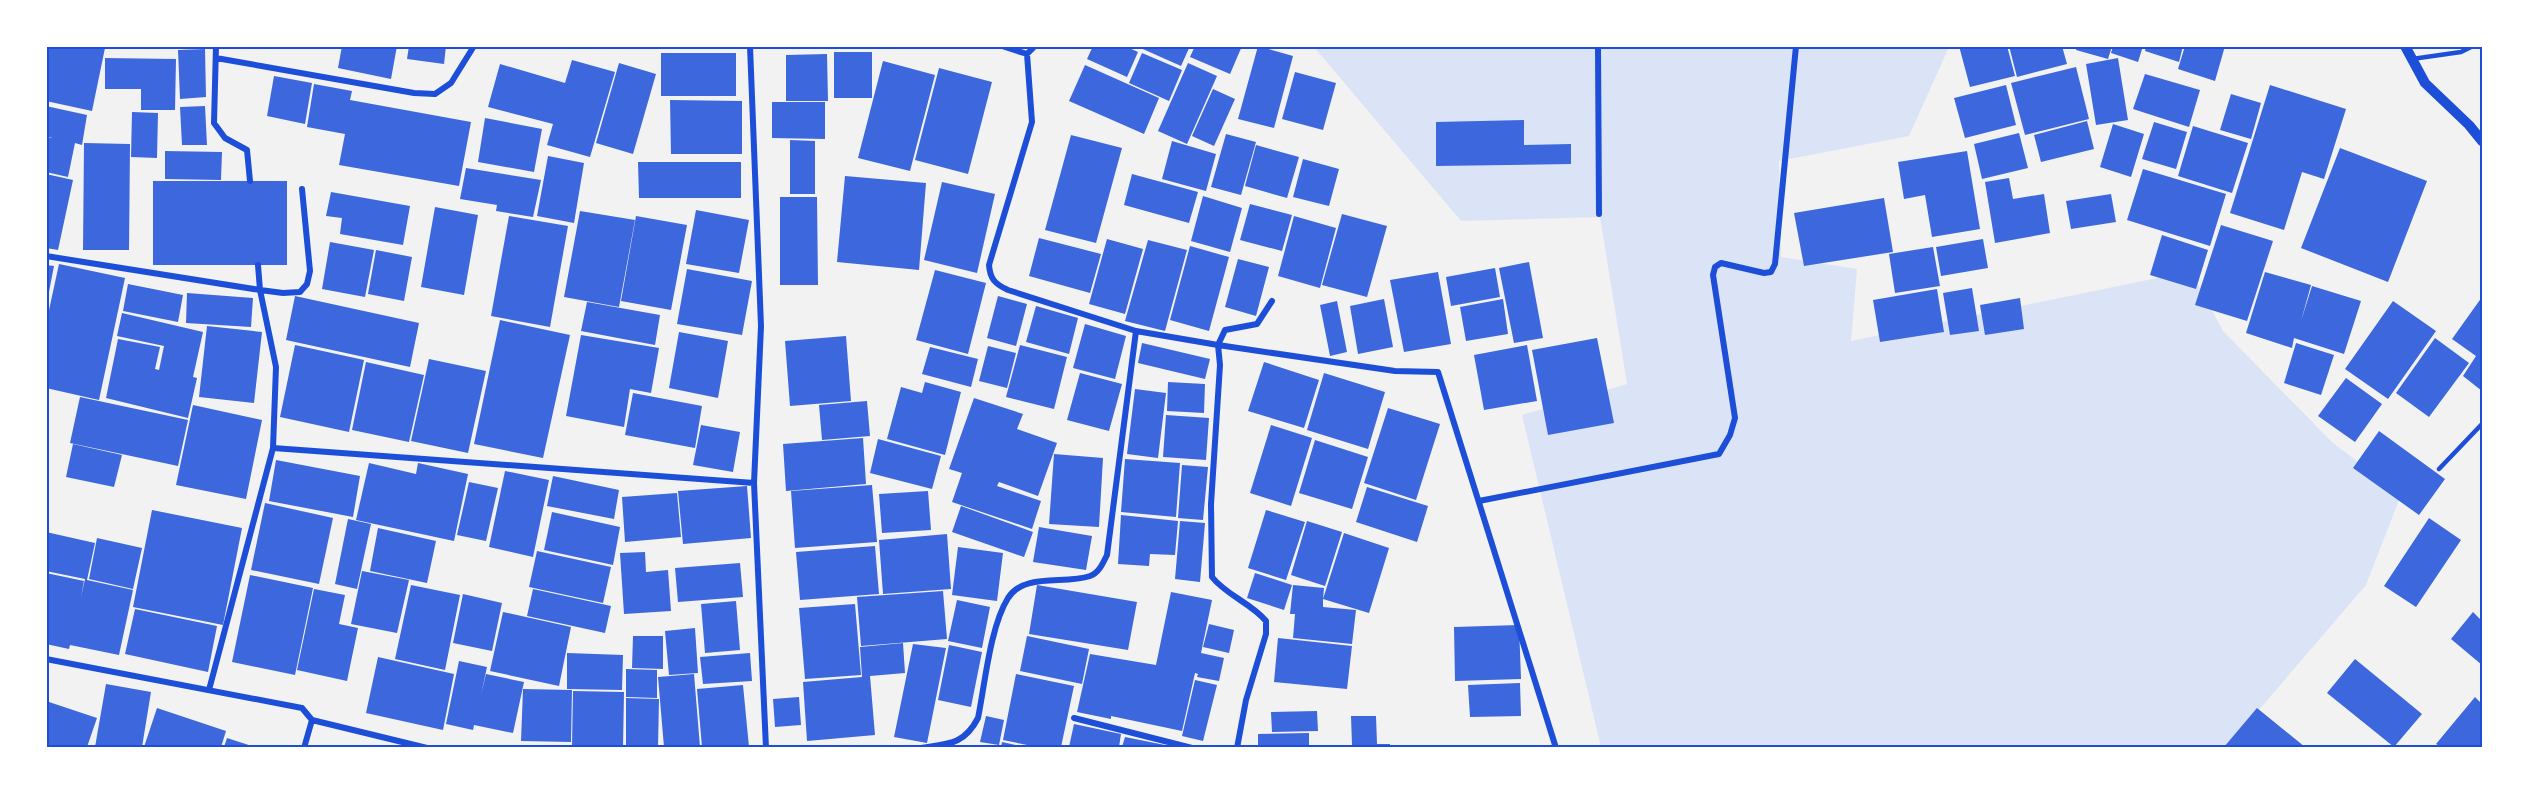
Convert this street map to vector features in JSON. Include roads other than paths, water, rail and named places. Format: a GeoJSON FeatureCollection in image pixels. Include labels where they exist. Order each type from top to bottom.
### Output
{"type":"FeatureCollection","features":[{"type":"Feature","properties":{"kind":"street"},"geometry":{"type":"LineString","coordinates":[[216,46],[214,123],[225,138],[247,150],[250,181]]}},
{"type":"Feature","properties":{"kind":"street"},"geometry":{"type":"LineString","coordinates":[[216,58],[414,93],[435,94],[451,82],[474,46]]}},
{"type":"Feature","properties":{"kind":"street"},"geometry":{"type":"LineString","coordinates":[[750,46],[761,326],[754,483],[766,747]]}},
{"type":"Feature","properties":{"kind":"street"},"geometry":{"type":"LineString","coordinates":[[1002,46],[1027,54]]}},
{"type":"Feature","properties":{"kind":"street"},"geometry":{"type":"LineString","coordinates":[[1035,46],[1027,54],[1032,122],[989,265],[990,276],[996,285],[1136,331],[1395,371],[1438,372],[1556,747]]}},
{"type":"Feature","properties":{"kind":"street"},"geometry":{"type":"LineString","coordinates":[[1598,46],[1599,214]]}},
{"type":"Feature","properties":{"kind":"street"},"geometry":{"type":"LineString","coordinates":[[1479,501],[1719,454],[1730,435],[1735,418],[1713,275],[1715,267],[1721,263],[1764,273],[1771,272],[1775,264],[1796,46]]}},
{"type":"Feature","properties":{"kind":"street"},"geometry":{"type":"LineString","coordinates":[[2405,46],[2425,82],[2482,141]]}},
{"type":"Feature","properties":{"kind":"street"},"geometry":{"type":"LineString","coordinates":[[46,256],[260,290],[283,293],[300,292],[307,284],[310,271],[302,189]]}},
{"type":"Feature","properties":{"kind":"street"},"geometry":{"type":"LineString","coordinates":[[209,690],[273,447],[276,367],[260,290],[258,265]]}},
{"type":"Feature","properties":{"kind":"street"},"geometry":{"type":"LineString","coordinates":[[1237,747],[1246,700],[1266,634],[1266,621],[1257,611],[1218,584],[1212,577],[1211,504],[1220,365],[1218,345],[1225,330],[1257,324],[1272,301]]}},
{"type":"Feature","properties":{"kind":"street"},"geometry":{"type":"LineString","coordinates":[[921,747],[957,742],[973,729],[978,718],[997,623],[1009,597],[1022,584],[1091,576],[1101,568],[1107,555],[1136,331]]}},
{"type":"Feature","properties":{"kind":"street"},"geometry":{"type":"LineString","coordinates":[[273,447],[754,483]]}},
{"type":"Feature","properties":{"kind":"street"},"geometry":{"type":"LineString","coordinates":[[46,659],[302,708],[312,720],[427,747]]}},
{"type":"Feature","properties":{"kind":"street"},"geometry":{"type":"LineString","coordinates":[[1074,718],[1192,747]]}},
{"type":"Feature","properties":{"kind":"street"},"geometry":{"type":"LineString","coordinates":[[304,747],[312,720]]}},
{"type":"Feature","properties":{"kind":"lane"},"geometry":{"type":"LineString","coordinates":[[2412,59],[2462,52],[2473,46]]}},
{"type":"Feature","properties":{"kind":"lane"},"geometry":{"type":"LineString","coordinates":[[2439,469],[2482,424]]}}]}
